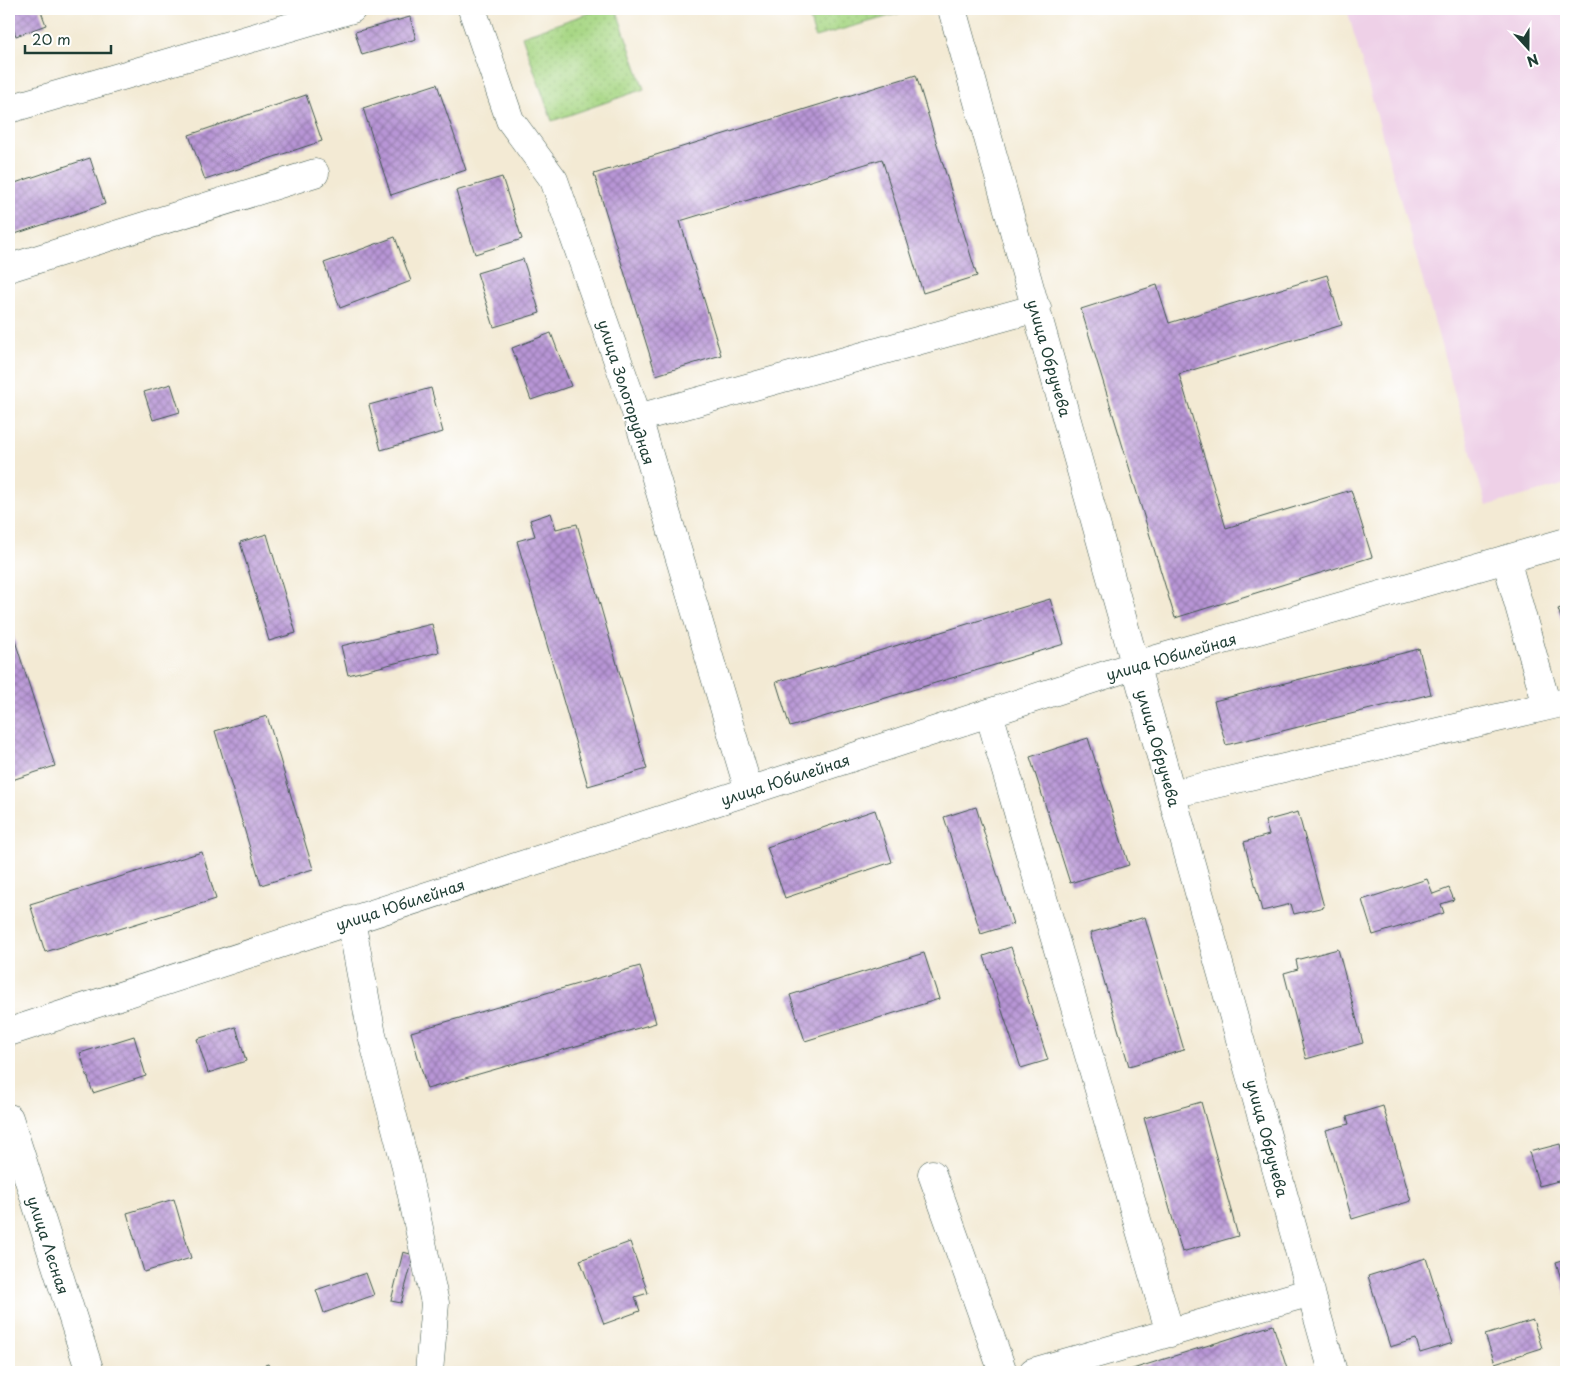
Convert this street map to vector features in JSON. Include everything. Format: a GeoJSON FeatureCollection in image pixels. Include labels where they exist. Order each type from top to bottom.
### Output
{"type":"FeatureCollection","features":[{"type":"Feature","properties":{"kind":"street"},"geometry":{"type":"LineString","coordinates":[[9,109],[352,9]]}},
{"type":"Feature","properties":{"kind":"street","name":"улица Золоторудная"},"geometry":{"type":"LineString","coordinates":[[472,9],[510,120],[554,180],[638,418],[749,791]]}},
{"type":"Feature","properties":{"kind":"street","name":"улица Обручева"},"geometry":{"type":"LineString","coordinates":[[952,9],[1333,1372]]}},
{"type":"Feature","properties":{"kind":"street"},"geometry":{"type":"LineString","coordinates":[[9,268],[316,173]]}},
{"type":"Feature","properties":{"kind":"street"},"geometry":{"type":"LineString","coordinates":[[638,418],[1037,308]]}},
{"type":"Feature","properties":{"kind":"street","name":"улица Юбилейная"},"geometry":{"type":"LineString","coordinates":[[9,1032],[1136,665],[1566,542]]}},
{"type":"Feature","properties":{"kind":"street"},"geometry":{"type":"LineString","coordinates":[[1172,794],[1557,704],[1506,559]]}},
{"type":"Feature","properties":{"kind":"street"},"geometry":{"type":"LineString","coordinates":[[989,713],[1170,1333]]}},
{"type":"Feature","properties":{"kind":"street"},"geometry":{"type":"LineString","coordinates":[[351,920],[372,1035],[405,1163],[435,1303],[429,1372]]}},
{"type":"Feature","properties":{"kind":"street","name":"улица Лесная"},"geometry":{"type":"LineString","coordinates":[[9,1118],[90,1372]]}},
{"type":"Feature","properties":{"kind":"street"},"geometry":{"type":"LineString","coordinates":[[932,1174],[1003,1372]]}},
{"type":"Feature","properties":{"kind":"street"},"geometry":{"type":"LineString","coordinates":[[1033,1372],[1311,1292]]}},
{"type":"Feature","properties":{"kind":"shaded area"},"geometry":{"type":"Polygon","coordinates":[[[1347,9],[1566,9],[1566,484],[1486,506],[1347,9]]]}},
{"type":"Feature","properties":{"kind":"green space"},"geometry":{"type":"Polygon","coordinates":[[[601,9],[616,9],[644,89],[552,121],[522,36],[601,9]]]}},
{"type":"Feature","properties":{"kind":"green space"},"geometry":{"type":"Polygon","coordinates":[[[807,9],[915,9],[815,37],[807,9]]]}},
{"type":"Feature","properties":{"kind":"building"},"geometry":{"type":"Polygon","coordinates":[[[9,9],[40,9],[46,25],[16,36],[9,17],[9,9]]]}},
{"type":"Feature","properties":{"kind":"building"},"geometry":{"type":"Polygon","coordinates":[[[410,17],[416,39],[362,55],[355,32],[410,17]]]}},
{"type":"Feature","properties":{"kind":"building"},"geometry":{"type":"Polygon","coordinates":[[[916,75],[977,276],[923,293],[882,159],[680,221],[721,355],[656,375],[594,174],[916,75]]]}},
{"type":"Feature","properties":{"kind":"building"},"geometry":{"type":"Polygon","coordinates":[[[437,84],[466,170],[391,195],[363,108],[437,84]]]}},
{"type":"Feature","properties":{"kind":"building"},"geometry":{"type":"Polygon","coordinates":[[[306,95],[322,141],[205,180],[189,135],[306,95]]]}},
{"type":"Feature","properties":{"kind":"building"},"geometry":{"type":"Polygon","coordinates":[[[90,158],[105,204],[9,236],[9,185],[90,158]]]}},
{"type":"Feature","properties":{"kind":"building"},"geometry":{"type":"Polygon","coordinates":[[[502,177],[522,239],[475,254],[456,191],[502,177]]]}},
{"type":"Feature","properties":{"kind":"building"},"geometry":{"type":"Polygon","coordinates":[[[395,237],[411,281],[340,308],[324,263],[395,237]]]}},
{"type":"Feature","properties":{"kind":"building"},"geometry":{"type":"Polygon","coordinates":[[[523,259],[540,313],[494,327],[477,273],[523,259]]]}},
{"type":"Feature","properties":{"kind":"building"},"geometry":{"type":"Polygon","coordinates":[[[1327,275],[1342,325],[1179,374],[1226,528],[1351,490],[1372,557],[1175,618],[1081,309],[1157,285],[1169,323],[1327,275]]]}},
{"type":"Feature","properties":{"kind":"building"},"geometry":{"type":"Polygon","coordinates":[[[551,333],[571,386],[531,400],[512,348],[551,333]]]}},
{"type":"Feature","properties":{"kind":"building"},"geometry":{"type":"Polygon","coordinates":[[[171,384],[180,412],[153,420],[144,392],[171,384]]]}},
{"type":"Feature","properties":{"kind":"building"},"geometry":{"type":"Polygon","coordinates":[[[431,388],[443,432],[381,450],[369,405],[431,388]]]}},
{"type":"Feature","properties":{"kind":"building"},"geometry":{"type":"Polygon","coordinates":[[[551,513],[556,529],[577,524],[647,769],[588,786],[517,541],[535,536],[530,520],[551,513]]]}},
{"type":"Feature","properties":{"kind":"building"},"geometry":{"type":"Polygon","coordinates":[[[267,534],[296,633],[269,641],[240,542],[267,534]]]}},
{"type":"Feature","properties":{"kind":"building"},"geometry":{"type":"Polygon","coordinates":[[[1050,599],[1064,644],[790,727],[776,682],[1050,599]]]}},
{"type":"Feature","properties":{"kind":"building"},"geometry":{"type":"Polygon","coordinates":[[[1566,606],[1566,632],[1558,609],[1566,606]]]}},
{"type":"Feature","properties":{"kind":"building"},"geometry":{"type":"Polygon","coordinates":[[[9,622],[55,766],[9,781],[9,622]]]}},
{"type":"Feature","properties":{"kind":"building"},"geometry":{"type":"Polygon","coordinates":[[[432,624],[439,652],[348,675],[341,646],[432,624]]]}},
{"type":"Feature","properties":{"kind":"building"},"geometry":{"type":"Polygon","coordinates":[[[1419,649],[1431,694],[1226,745],[1214,701],[1419,649]]]}},
{"type":"Feature","properties":{"kind":"building"},"geometry":{"type":"Polygon","coordinates":[[[267,716],[313,869],[261,885],[215,731],[267,716]]]}},
{"type":"Feature","properties":{"kind":"building"},"geometry":{"type":"Polygon","coordinates":[[[1088,738],[1129,865],[1070,883],[1030,757],[1088,738]]]}},
{"type":"Feature","properties":{"kind":"building"},"geometry":{"type":"Polygon","coordinates":[[[976,807],[1013,924],[981,934],[944,817],[976,807]]]}},
{"type":"Feature","properties":{"kind":"building"},"geometry":{"type":"Polygon","coordinates":[[[875,810],[892,862],[785,898],[767,847],[875,810]]]}},
{"type":"Feature","properties":{"kind":"building"},"geometry":{"type":"Polygon","coordinates":[[[1298,812],[1324,907],[1294,914],[1291,904],[1262,911],[1244,842],[1269,835],[1265,821],[1298,812]]]}},
{"type":"Feature","properties":{"kind":"building"},"geometry":{"type":"Polygon","coordinates":[[[202,852],[216,899],[45,952],[30,904],[202,852]]]}},
{"type":"Feature","properties":{"kind":"building"},"geometry":{"type":"Polygon","coordinates":[[[1427,879],[1433,894],[1449,888],[1454,900],[1441,904],[1444,913],[1373,935],[1362,900],[1427,879]]]}},
{"type":"Feature","properties":{"kind":"building"},"geometry":{"type":"Polygon","coordinates":[[[1145,917],[1184,1050],[1129,1066],[1090,933],[1145,917]]]}},
{"type":"Feature","properties":{"kind":"building"},"geometry":{"type":"Polygon","coordinates":[[[1011,947],[1048,1060],[1021,1068],[984,956],[1011,947]]]}},
{"type":"Feature","properties":{"kind":"building"},"geometry":{"type":"Polygon","coordinates":[[[1338,949],[1363,1043],[1306,1059],[1284,973],[1298,969],[1296,960],[1338,949]]]}},
{"type":"Feature","properties":{"kind":"building"},"geometry":{"type":"Polygon","coordinates":[[[924,953],[939,999],[805,1041],[790,995],[924,953]]]}},
{"type":"Feature","properties":{"kind":"building"},"geometry":{"type":"Polygon","coordinates":[[[640,966],[656,1023],[427,1089],[411,1032],[640,966]]]}},
{"type":"Feature","properties":{"kind":"building"},"geometry":{"type":"Polygon","coordinates":[[[236,1027],[246,1061],[208,1073],[197,1039],[236,1027]]]}},
{"type":"Feature","properties":{"kind":"building"},"geometry":{"type":"Polygon","coordinates":[[[134,1036],[146,1076],[93,1093],[80,1053],[134,1036]]]}},
{"type":"Feature","properties":{"kind":"building"},"geometry":{"type":"Polygon","coordinates":[[[1201,1102],[1238,1236],[1182,1252],[1144,1118],[1201,1102]]]}},
{"type":"Feature","properties":{"kind":"building"},"geometry":{"type":"Polygon","coordinates":[[[1383,1106],[1411,1201],[1352,1219],[1326,1130],[1349,1124],[1347,1117],[1383,1106]]]}},
{"type":"Feature","properties":{"kind":"building"},"geometry":{"type":"Polygon","coordinates":[[[1560,1144],[1566,1169],[1566,1179],[1539,1186],[1529,1152],[1560,1144]]]}},
{"type":"Feature","properties":{"kind":"building"},"geometry":{"type":"Polygon","coordinates":[[[174,1199],[191,1258],[144,1272],[127,1213],[174,1199]]]}},
{"type":"Feature","properties":{"kind":"building"},"geometry":{"type":"Polygon","coordinates":[[[630,1242],[648,1293],[635,1297],[640,1311],[604,1324],[580,1260],[630,1242]]]}},
{"type":"Feature","properties":{"kind":"building"},"geometry":{"type":"Polygon","coordinates":[[[403,1252],[414,1255],[401,1303],[391,1301],[403,1252]]]}},
{"type":"Feature","properties":{"kind":"building"},"geometry":{"type":"Polygon","coordinates":[[[1426,1258],[1453,1343],[1420,1353],[1416,1339],[1390,1347],[1368,1276],[1426,1258]]]}},
{"type":"Feature","properties":{"kind":"building"},"geometry":{"type":"Polygon","coordinates":[[[1566,1259],[1566,1295],[1556,1262],[1566,1259]]]}},
{"type":"Feature","properties":{"kind":"building"},"geometry":{"type":"Polygon","coordinates":[[[366,1273],[374,1295],[324,1313],[316,1290],[366,1273]]]}},
{"type":"Feature","properties":{"kind":"building"},"geometry":{"type":"Polygon","coordinates":[[[1533,1320],[1542,1348],[1495,1363],[1485,1335],[1533,1320]]]}},
{"type":"Feature","properties":{"kind":"building"},"geometry":{"type":"Polygon","coordinates":[[[1273,1325],[1288,1372],[1123,1372],[1273,1325]]]}},
{"type":"Feature","properties":{"kind":"building"},"geometry":{"type":"Polygon","coordinates":[[[268,1364],[271,1372],[244,1372],[268,1364]]]}}]}
